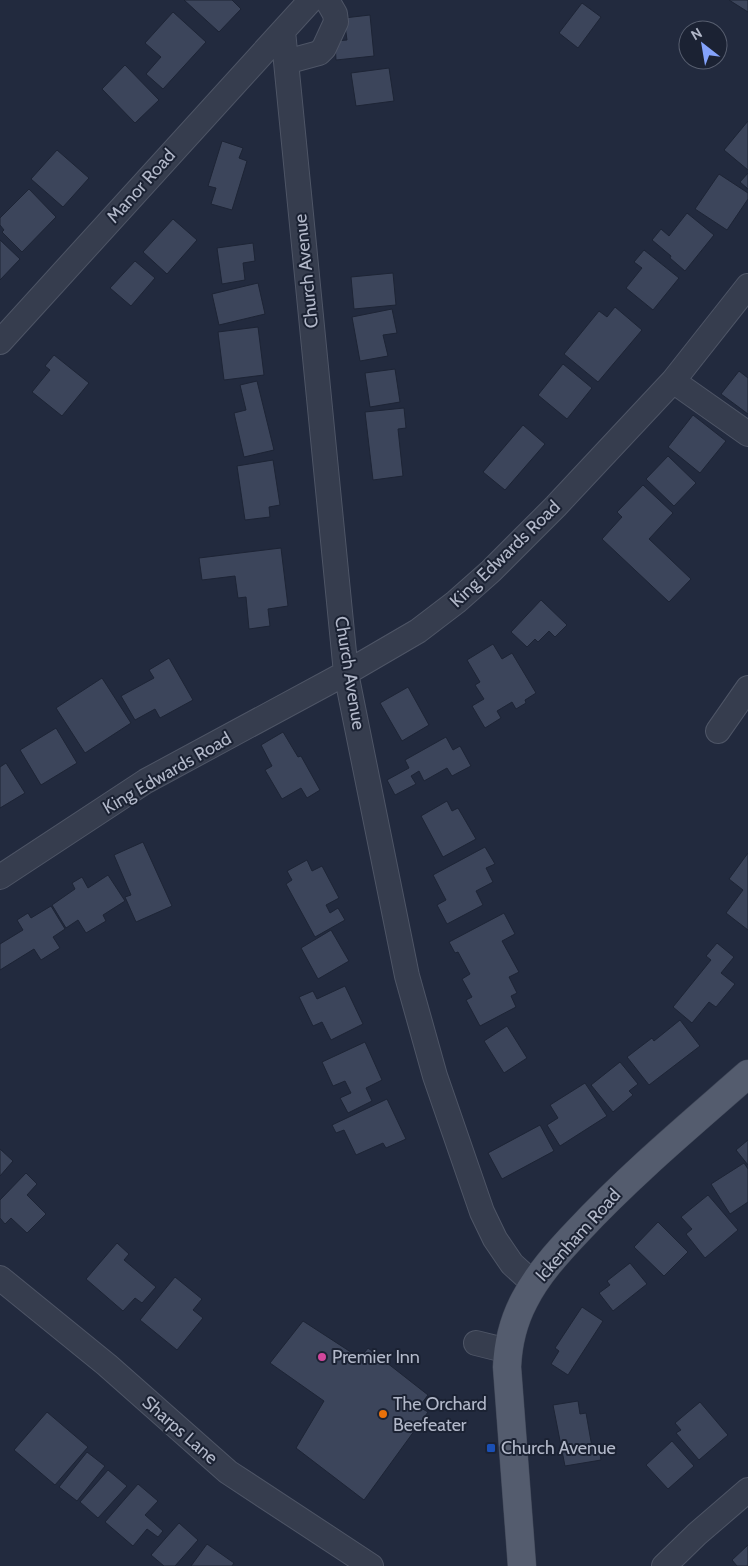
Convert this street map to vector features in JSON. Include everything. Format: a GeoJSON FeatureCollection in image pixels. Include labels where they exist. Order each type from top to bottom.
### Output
{"type":"FeatureCollection","features":[{"type":"Feature","properties":{"kind":"main road","name":"Ickenham Road"},"geometry":{"type":"LineString","coordinates":[[522,1566],[507,1367],[508,1351],[515,1322],[524,1300],[561,1249],[596,1212],[649,1161],[748,1074]]}},
{"type":"Feature","properties":{"kind":"street","name":"Manor Road"},"geometry":{"type":"LineString","coordinates":[[0,342],[312,0]]}},
{"type":"Feature","properties":{"kind":"street"},"geometry":{"type":"LineString","coordinates":[[286,62],[319,53],[324,48],[336,22],[335,14],[327,0]]}},
{"type":"Feature","properties":{"kind":"street","name":"Church Avenue"},"geometry":{"type":"LineString","coordinates":[[282,31],[346,673],[407,976],[435,1076],[490,1230],[512,1264],[534,1284]]}},
{"type":"Feature","properties":{"kind":"street","name":"King Edwards Road"},"geometry":{"type":"LineString","coordinates":[[0,877],[146,781],[346,673],[418,631],[456,602],[491,572],[674,381],[748,286]]}},
{"type":"Feature","properties":{"kind":"street"},"geometry":{"type":"LineString","coordinates":[[674,381],[748,434]]}},
{"type":"Feature","properties":{"kind":"street"},"geometry":{"type":"LineString","coordinates":[[718,730],[748,688]]}},
{"type":"Feature","properties":{"kind":"street","name":"Sharps Lane"},"geometry":{"type":"LineString","coordinates":[[0,1278],[107,1365],[228,1472],[371,1566]]}},
{"type":"Feature","properties":{"kind":"street"},"geometry":{"type":"LineString","coordinates":[[476,1343],[508,1351]]}},
{"type":"Feature","properties":{"kind":"street"},"geometry":{"type":"LineString","coordinates":[[664,1566],[697,1534],[748,1490]]}},
{"type":"Feature","properties":{"kind":"building"},"geometry":{"type":"Polygon","coordinates":[[[184,0],[232,0],[241,9],[219,32],[184,0]]]}},
{"type":"Feature","properties":{"kind":"building"},"geometry":{"type":"Polygon","coordinates":[[[729,0],[748,0],[748,12],[729,0]]]}},
{"type":"Feature","properties":{"kind":"building"},"geometry":{"type":"Polygon","coordinates":[[[582,3],[601,17],[578,48],[559,33],[582,3]]]}},
{"type":"Feature","properties":{"kind":"building"},"geometry":{"type":"Polygon","coordinates":[[[173,12],[206,42],[163,89],[146,74],[161,57],[145,43],[173,12]]]}},
{"type":"Feature","properties":{"kind":"building"},"geometry":{"type":"Polygon","coordinates":[[[370,15],[374,56],[336,60],[335,41],[347,40],[344,18],[370,15]]]}},
{"type":"Feature","properties":{"kind":"building"},"geometry":{"type":"Polygon","coordinates":[[[125,65],[159,100],[135,123],[102,89],[125,65]]]}},
{"type":"Feature","properties":{"kind":"building"},"geometry":{"type":"Polygon","coordinates":[[[389,68],[394,101],[356,106],[351,73],[389,68]]]}},
{"type":"Feature","properties":{"kind":"building"},"geometry":{"type":"Polygon","coordinates":[[[748,121],[748,170],[724,150],[748,121]]]}},
{"type":"Feature","properties":{"kind":"building"},"geometry":{"type":"Polygon","coordinates":[[[222,141],[243,148],[239,158],[247,161],[232,210],[211,204],[216,188],[208,186],[222,141]]]}},
{"type":"Feature","properties":{"kind":"building"},"geometry":{"type":"Polygon","coordinates":[[[57,150],[89,178],[63,207],[31,179],[57,150]]]}},
{"type":"Feature","properties":{"kind":"building"},"geometry":{"type":"Polygon","coordinates":[[[748,173],[748,189],[740,182],[748,173]]]}},
{"type":"Feature","properties":{"kind":"building"},"geometry":{"type":"Polygon","coordinates":[[[719,174],[748,193],[748,199],[727,230],[695,209],[719,174]]]}},
{"type":"Feature","properties":{"kind":"building"},"geometry":{"type":"Polygon","coordinates":[[[29,189],[56,217],[22,252],[2,232],[4,230],[0,225],[0,218],[29,189]]]}},
{"type":"Feature","properties":{"kind":"building"},"geometry":{"type":"Polygon","coordinates":[[[687,213],[714,235],[685,271],[652,240],[661,229],[669,236],[687,213]]]}},
{"type":"Feature","properties":{"kind":"building"},"geometry":{"type":"Polygon","coordinates":[[[173,219],[197,240],[167,274],[143,252],[173,219]]]}},
{"type":"Feature","properties":{"kind":"building"},"geometry":{"type":"Polygon","coordinates":[[[0,240],[20,259],[0,280],[0,240]]]}},
{"type":"Feature","properties":{"kind":"building"},"geometry":{"type":"Polygon","coordinates":[[[253,243],[255,261],[243,263],[245,280],[222,284],[217,248],[253,243]]]}},
{"type":"Feature","properties":{"kind":"building"},"geometry":{"type":"Polygon","coordinates":[[[644,250],[679,278],[653,310],[626,288],[642,268],[634,262],[644,250]]]}},
{"type":"Feature","properties":{"kind":"building"},"geometry":{"type":"Polygon","coordinates":[[[135,261],[155,278],[131,306],[110,288],[135,261]]]}},
{"type":"Feature","properties":{"kind":"building"},"geometry":{"type":"Polygon","coordinates":[[[393,273],[396,305],[354,309],[351,277],[393,273]]]}},
{"type":"Feature","properties":{"kind":"building"},"geometry":{"type":"Polygon","coordinates":[[[258,283],[265,314],[219,325],[212,294],[258,283]]]}},
{"type":"Feature","properties":{"kind":"building"},"geometry":{"type":"Polygon","coordinates":[[[615,307],[642,330],[598,382],[564,354],[599,311],[607,317],[615,307]]]}},
{"type":"Feature","properties":{"kind":"building"},"geometry":{"type":"Polygon","coordinates":[[[392,309],[397,333],[383,335],[388,356],[360,361],[352,317],[392,309]]]}},
{"type":"Feature","properties":{"kind":"building"},"geometry":{"type":"Polygon","coordinates":[[[258,327],[264,375],[224,380],[218,332],[258,327]]]}},
{"type":"Feature","properties":{"kind":"building"},"geometry":{"type":"Polygon","coordinates":[[[54,355],[89,383],[62,416],[32,392],[50,370],[45,366],[54,355]]]}},
{"type":"Feature","properties":{"kind":"building"},"geometry":{"type":"Polygon","coordinates":[[[563,364],[592,388],[567,419],[538,395],[563,364]]]}},
{"type":"Feature","properties":{"kind":"building"},"geometry":{"type":"Polygon","coordinates":[[[395,369],[400,402],[370,407],[365,373],[395,369]]]}},
{"type":"Feature","properties":{"kind":"building"},"geometry":{"type":"Polygon","coordinates":[[[739,371],[748,378],[748,414],[721,394],[739,371]]]}},
{"type":"Feature","properties":{"kind":"building"},"geometry":{"type":"Polygon","coordinates":[[[257,381],[274,450],[244,457],[234,413],[246,410],[240,385],[257,381]]]}},
{"type":"Feature","properties":{"kind":"building"},"geometry":{"type":"Polygon","coordinates":[[[404,408],[406,428],[398,429],[403,476],[373,480],[365,412],[404,408]]]}},
{"type":"Feature","properties":{"kind":"building"},"geometry":{"type":"Polygon","coordinates":[[[693,415],[726,441],[700,473],[668,447],[693,415]]]}},
{"type":"Feature","properties":{"kind":"building"},"geometry":{"type":"Polygon","coordinates":[[[523,425],[545,444],[505,490],[483,472],[523,425]]]}},
{"type":"Feature","properties":{"kind":"building"},"geometry":{"type":"Polygon","coordinates":[[[668,456],[696,483],[674,506],[646,479],[668,456]]]}},
{"type":"Feature","properties":{"kind":"building"},"geometry":{"type":"Polygon","coordinates":[[[273,460],[280,505],[269,507],[270,517],[245,520],[237,466],[273,460]]]}},
{"type":"Feature","properties":{"kind":"building"},"geometry":{"type":"Polygon","coordinates":[[[643,485],[673,513],[649,539],[691,579],[669,602],[602,539],[622,517],[617,512],[643,485]]]}},
{"type":"Feature","properties":{"kind":"building"},"geometry":{"type":"Polygon","coordinates":[[[281,548],[288,606],[268,609],[270,626],[249,629],[246,597],[238,598],[235,576],[202,580],[199,558],[281,548]]]}},
{"type":"Feature","properties":{"kind":"building"},"geometry":{"type":"Polygon","coordinates":[[[541,600],[567,625],[555,637],[549,631],[538,642],[535,639],[527,647],[511,632],[541,600]]]}},
{"type":"Feature","properties":{"kind":"building"},"geometry":{"type":"Polygon","coordinates":[[[493,644],[502,659],[512,653],[536,693],[525,700],[526,703],[516,709],[512,702],[497,711],[501,718],[485,728],[472,706],[484,699],[475,685],[480,682],[467,660],[493,644]]]}},
{"type":"Feature","properties":{"kind":"building"},"geometry":{"type":"Polygon","coordinates":[[[169,658],[193,700],[160,718],[155,709],[135,720],[121,696],[154,678],[149,670],[169,658]]]}},
{"type":"Feature","properties":{"kind":"building"},"geometry":{"type":"Polygon","coordinates":[[[102,678],[131,723],[85,753],[56,708],[102,678]]]}},
{"type":"Feature","properties":{"kind":"building"},"geometry":{"type":"Polygon","coordinates":[[[408,687],[429,725],[402,741],[380,703],[408,687]]]}},
{"type":"Feature","properties":{"kind":"building"},"geometry":{"type":"Polygon","coordinates":[[[56,728],[77,763],[41,785],[20,750],[56,728]]]}},
{"type":"Feature","properties":{"kind":"building"},"geometry":{"type":"Polygon","coordinates":[[[283,732],[298,757],[301,756],[320,790],[307,798],[301,788],[282,799],[265,770],[272,766],[261,745],[283,732]]]}},
{"type":"Feature","properties":{"kind":"building"},"geometry":{"type":"Polygon","coordinates":[[[446,737],[453,750],[460,746],[471,766],[452,776],[447,768],[424,781],[419,771],[411,776],[416,784],[395,795],[387,780],[409,768],[405,760],[446,737]]]}},
{"type":"Feature","properties":{"kind":"building"},"geometry":{"type":"Polygon","coordinates":[[[6,763],[25,793],[0,808],[0,767],[6,763]]]}},
{"type":"Feature","properties":{"kind":"building"},"geometry":{"type":"Polygon","coordinates":[[[447,801],[452,811],[458,808],[476,839],[443,857],[421,816],[447,801]]]}},
{"type":"Feature","properties":{"kind":"building"},"geometry":{"type":"Polygon","coordinates":[[[143,842],[172,906],[136,922],[125,897],[131,895],[114,855],[143,842]]]}},
{"type":"Feature","properties":{"kind":"building"},"geometry":{"type":"Polygon","coordinates":[[[485,847],[495,864],[486,868],[493,882],[476,891],[483,905],[447,924],[437,905],[446,900],[433,875],[485,847]]]}},
{"type":"Feature","properties":{"kind":"building"},"geometry":{"type":"Polygon","coordinates":[[[748,853],[748,930],[726,913],[743,890],[729,879],[748,853]]]}},
{"type":"Feature","properties":{"kind":"building"},"geometry":{"type":"Polygon","coordinates":[[[307,860],[312,871],[322,866],[339,898],[326,905],[330,913],[338,908],[345,920],[315,937],[286,884],[292,880],[287,871],[307,860]]]}},
{"type":"Feature","properties":{"kind":"building"},"geometry":{"type":"Polygon","coordinates":[[[108,875],[125,901],[103,915],[106,921],[86,933],[78,920],[66,928],[52,905],[75,889],[72,883],[82,877],[88,888],[108,875]]]}},
{"type":"Feature","properties":{"kind":"building"},"geometry":{"type":"Polygon","coordinates":[[[51,906],[65,929],[53,937],[60,948],[41,960],[34,949],[0,970],[0,944],[23,930],[17,920],[28,913],[31,918],[51,906]]]}},
{"type":"Feature","properties":{"kind":"building"},"geometry":{"type":"Polygon","coordinates":[[[504,913],[515,934],[502,941],[519,972],[509,977],[517,993],[511,996],[516,1007],[480,1026],[466,1000],[472,997],[462,979],[470,974],[458,952],[455,953],[449,942],[504,913]]]}},
{"type":"Feature","properties":{"kind":"building"},"geometry":{"type":"Polygon","coordinates":[[[331,930],[349,961],[318,979],[301,948],[331,930]]]}},
{"type":"Feature","properties":{"kind":"building"},"geometry":{"type":"Polygon","coordinates":[[[717,943],[734,957],[721,973],[735,984],[716,1007],[709,1002],[692,1023],[673,1007],[711,960],[706,956],[717,943]]]}},
{"type":"Feature","properties":{"kind":"building"},"geometry":{"type":"Polygon","coordinates":[[[345,986],[363,1024],[331,1040],[322,1022],[313,1026],[299,997],[313,991],[317,999],[345,986]]]}},
{"type":"Feature","properties":{"kind":"building"},"geometry":{"type":"Polygon","coordinates":[[[680,1020],[700,1046],[649,1085],[627,1057],[652,1038],[654,1041],[680,1020]]]}},
{"type":"Feature","properties":{"kind":"building"},"geometry":{"type":"Polygon","coordinates":[[[507,1026],[527,1058],[504,1073],[484,1041],[507,1026]]]}},
{"type":"Feature","properties":{"kind":"building"},"geometry":{"type":"Polygon","coordinates":[[[365,1042],[382,1080],[366,1088],[372,1101],[348,1113],[340,1098],[351,1093],[345,1081],[333,1086],[322,1062],[365,1042]]]}},
{"type":"Feature","properties":{"kind":"building"},"geometry":{"type":"Polygon","coordinates":[[[620,1062],[638,1084],[629,1091],[633,1095],[613,1112],[591,1085],[620,1062]]]}},
{"type":"Feature","properties":{"kind":"building"},"geometry":{"type":"Polygon","coordinates":[[[585,1083],[607,1116],[560,1146],[547,1125],[558,1118],[550,1105],[585,1083]]]}},
{"type":"Feature","properties":{"kind":"building"},"geometry":{"type":"Polygon","coordinates":[[[387,1099],[406,1139],[386,1148],[383,1143],[356,1155],[344,1130],[336,1133],[332,1125],[387,1099]]]}},
{"type":"Feature","properties":{"kind":"building"},"geometry":{"type":"Polygon","coordinates":[[[540,1125],[554,1151],[502,1179],[488,1153],[540,1125]]]}},
{"type":"Feature","properties":{"kind":"building"},"geometry":{"type":"Polygon","coordinates":[[[748,1140],[748,1165],[736,1150],[748,1140]]]}},
{"type":"Feature","properties":{"kind":"building"},"geometry":{"type":"Polygon","coordinates":[[[0,1149],[13,1161],[0,1176],[0,1149]]]}},
{"type":"Feature","properties":{"kind":"building"},"geometry":{"type":"Polygon","coordinates":[[[744,1163],[748,1169],[748,1202],[730,1214],[711,1184],[744,1163]]]}},
{"type":"Feature","properties":{"kind":"building"},"geometry":{"type":"Polygon","coordinates":[[[26,1173],[37,1184],[27,1195],[46,1214],[27,1233],[11,1218],[5,1224],[0,1218],[0,1200],[26,1173]]]}},
{"type":"Feature","properties":{"kind":"building"},"geometry":{"type":"Polygon","coordinates":[[[708,1195],[738,1230],[705,1258],[686,1234],[692,1229],[681,1217],[708,1195]]]}},
{"type":"Feature","properties":{"kind":"building"},"geometry":{"type":"Polygon","coordinates":[[[658,1222],[688,1252],[664,1276],[634,1247],[658,1222]]]}},
{"type":"Feature","properties":{"kind":"building"},"geometry":{"type":"Polygon","coordinates":[[[117,1243],[129,1254],[124,1260],[156,1287],[142,1303],[135,1298],[123,1311],[86,1279],[117,1243]]]}},
{"type":"Feature","properties":{"kind":"building"},"geometry":{"type":"Polygon","coordinates":[[[630,1263],[647,1284],[613,1311],[599,1293],[610,1285],[607,1281],[630,1263]]]}},
{"type":"Feature","properties":{"kind":"building"},"geometry":{"type":"Polygon","coordinates":[[[175,1277],[202,1299],[193,1310],[203,1318],[177,1350],[140,1320],[175,1277]]]}},
{"type":"Feature","properties":{"kind":"building"},"geometry":{"type":"Polygon","coordinates":[[[582,1307],[603,1321],[568,1375],[551,1364],[559,1351],[555,1348],[582,1307]]]}},
{"type":"Feature","properties":{"kind":"building"},"geometry":{"type":"Polygon","coordinates":[[[303,1321],[360,1358],[368,1348],[428,1395],[419,1407],[428,1412],[364,1500],[296,1448],[324,1401],[270,1363],[303,1321]]]}},
{"type":"Feature","properties":{"kind":"building"},"geometry":{"type":"Polygon","coordinates":[[[578,1401],[580,1414],[586,1413],[592,1447],[599,1446],[601,1460],[565,1466],[553,1405],[578,1401]]]}},
{"type":"Feature","properties":{"kind":"building"},"geometry":{"type":"Polygon","coordinates":[[[700,1402],[728,1435],[699,1460],[676,1433],[681,1430],[675,1423],[700,1402]]]}},
{"type":"Feature","properties":{"kind":"building"},"geometry":{"type":"Polygon","coordinates":[[[47,1412],[88,1447],[55,1485],[14,1450],[47,1412]]]}},
{"type":"Feature","properties":{"kind":"building"},"geometry":{"type":"Polygon","coordinates":[[[672,1441],[694,1466],[668,1489],[646,1465],[672,1441]]]}},
{"type":"Feature","properties":{"kind":"building"},"geometry":{"type":"Polygon","coordinates":[[[87,1452],[105,1466],[77,1501],[59,1487],[87,1452]]]}},
{"type":"Feature","properties":{"kind":"building"},"geometry":{"type":"Polygon","coordinates":[[[108,1470],[127,1486],[98,1518],[80,1502],[108,1470]]]}},
{"type":"Feature","properties":{"kind":"building"},"geometry":{"type":"Polygon","coordinates":[[[138,1484],[158,1501],[145,1515],[163,1531],[158,1537],[147,1529],[133,1546],[105,1522],[138,1484]]]}},
{"type":"Feature","properties":{"kind":"building"},"geometry":{"type":"Polygon","coordinates":[[[179,1523],[198,1540],[175,1566],[164,1566],[151,1555],[179,1523]]]}},
{"type":"Feature","properties":{"kind":"building"},"geometry":{"type":"Polygon","coordinates":[[[207,1544],[234,1563],[232,1566],[191,1566],[207,1544]]]}},
{"type":"Feature","properties":{"kind":"building"},"geometry":{"type":"Polygon","coordinates":[[[748,1545],[748,1566],[737,1566],[732,1560],[748,1545]]]}},
{"type":"Feature","properties":{"kind":"place","name":"Premier Inn"},"geometry":{"type":"Point","coordinates":[322,1357]}},
{"type":"Feature","properties":{"kind":"place","name":"The Orchard Beefeater"},"geometry":{"type":"Point","coordinates":[383,1414]}},
{"type":"Feature","properties":{"kind":"place","name":"Church Avenue"},"geometry":{"type":"Point","coordinates":[491,1448]}}]}
